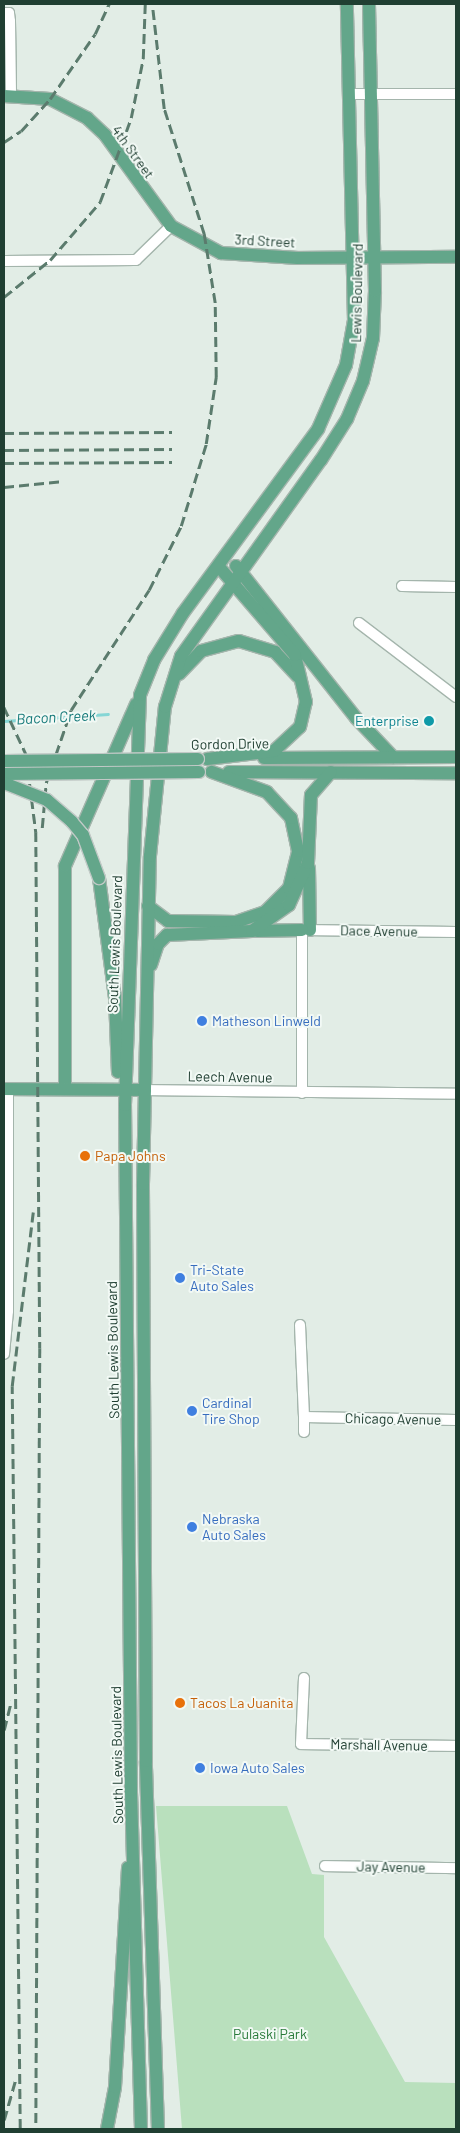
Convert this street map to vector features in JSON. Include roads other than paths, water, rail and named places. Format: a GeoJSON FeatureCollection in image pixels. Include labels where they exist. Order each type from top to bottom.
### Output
{"type":"FeatureCollection","features":[{"type":"Feature","properties":{"kind":"main road","name":"Lewis Boulevard"},"geometry":{"type":"LineString","coordinates":[[203,588],[318,429],[335,398],[352,342],[347,4]]}},
{"type":"Feature","properties":{"kind":"main road","name":"Lewis Boulevard"},"geometry":{"type":"LineString","coordinates":[[168,691],[181,656],[350,412],[373,338],[374,258],[369,4]]}},
{"type":"Feature","properties":{"kind":"main road","name":"4th Street"},"geometry":{"type":"LineString","coordinates":[[7,96],[50,99],[87,118],[105,135],[171,226]]}},
{"type":"Feature","properties":{"kind":"main road","name":"3rd Street"},"geometry":{"type":"LineString","coordinates":[[171,226],[221,253],[352,258],[456,257]]}},
{"type":"Feature","properties":{"kind":"main road"},"geometry":{"type":"LineString","coordinates":[[204,765],[274,751],[285,745],[304,716],[304,686],[294,655],[237,576],[227,556]]}},
{"type":"Feature","properties":{"kind":"main road"},"geometry":{"type":"LineString","coordinates":[[219,567],[237,576],[356,718],[393,756]]}},
{"type":"Feature","properties":{"kind":"main road","name":"South Lewis Boulevard"},"geometry":{"type":"LineString","coordinates":[[141,2129],[131,1790],[125,1090],[131,911],[140,695],[162,646],[203,588]]}},
{"type":"Feature","properties":{"kind":"main road"},"geometry":{"type":"LineString","coordinates":[[158,2129],[146,1754],[145,1090],[148,906],[168,691],[186,662],[201,651],[239,641],[275,652],[304,686]]}},
{"type":"Feature","properties":{"kind":"main road"},"geometry":{"type":"LineString","coordinates":[[65,1088],[66,866],[140,695]]}},
{"type":"Feature","properties":{"kind":"main road","name":"Gordon Drive"},"geometry":{"type":"LineString","coordinates":[[4,774],[393,756],[456,757]]}},
{"type":"Feature","properties":{"kind":"main road","name":"Gordon Drive"},"geometry":{"type":"LineString","coordinates":[[4,761],[204,765],[331,772],[456,773]]}},
{"type":"Feature","properties":{"kind":"main road"},"geometry":{"type":"LineString","coordinates":[[148,906],[168,921],[236,922],[265,912],[289,888],[298,851],[291,818],[267,792],[204,765]]}},
{"type":"Feature","properties":{"kind":"main road"},"geometry":{"type":"LineString","coordinates":[[131,911],[167,935],[306,930],[311,795],[331,772]]}},
{"type":"Feature","properties":{"kind":"main road"},"geometry":{"type":"LineString","coordinates":[[4,783],[35,793],[60,810],[83,835],[98,878],[115,998],[118,1072],[125,1090]]}},
{"type":"Feature","properties":{"kind":"main road"},"geometry":{"type":"LineString","coordinates":[[252,931],[289,905],[308,863]]}},
{"type":"Feature","properties":{"kind":"main road"},"geometry":{"type":"LineString","coordinates":[[146,984],[154,953],[167,935]]}},
{"type":"Feature","properties":{"kind":"main road","name":"Leech Avenue"},"geometry":{"type":"LineString","coordinates":[[6,1089],[145,1090]]}},
{"type":"Feature","properties":{"kind":"main road"},"geometry":{"type":"LineString","coordinates":[[107,2129],[118,2050],[131,1790]]}},
{"type":"Feature","properties":{"kind":"street"},"geometry":{"type":"LineString","coordinates":[[4,13],[9,13],[10,21],[7,96]]}},
{"type":"Feature","properties":{"kind":"street"},"geometry":{"type":"LineString","coordinates":[[348,94],[456,94]]}},
{"type":"Feature","properties":{"kind":"street"},"geometry":{"type":"LineString","coordinates":[[4,261],[136,260],[171,226]]}},
{"type":"Feature","properties":{"kind":"street"},"geometry":{"type":"LineString","coordinates":[[402,586],[456,587]]}},
{"type":"Feature","properties":{"kind":"street"},"geometry":{"type":"LineString","coordinates":[[359,623],[456,697]]}},
{"type":"Feature","properties":{"kind":"street"},"geometry":{"type":"LineString","coordinates":[[302,1093],[306,930]]}},
{"type":"Feature","properties":{"kind":"street","name":"Dace Avenue"},"geometry":{"type":"LineString","coordinates":[[306,930],[456,932]]}},
{"type":"Feature","properties":{"kind":"street"},"geometry":{"type":"LineString","coordinates":[[4,1354],[8,1311],[6,1089]]}},
{"type":"Feature","properties":{"kind":"street","name":"Leech Avenue"},"geometry":{"type":"LineString","coordinates":[[145,1090],[456,1094]]}},
{"type":"Feature","properties":{"kind":"street"},"geometry":{"type":"LineString","coordinates":[[300,1325],[304,1432]]}},
{"type":"Feature","properties":{"kind":"street","name":"Chicago Avenue"},"geometry":{"type":"LineString","coordinates":[[304,1416],[456,1420]]}},
{"type":"Feature","properties":{"kind":"street","name":"Marshall Avenue"},"geometry":{"type":"LineString","coordinates":[[304,1678],[302,1744],[456,1746]]}},
{"type":"Feature","properties":{"kind":"street","name":"Jay Avenue"},"geometry":{"type":"LineString","coordinates":[[325,1866],[456,1868]]}},
{"type":"Feature","properties":{"kind":"waterway","name":"Bacon Creek"},"geometry":{"type":"LineString","coordinates":[[4,721],[108,714]]}},
{"type":"Feature","properties":{"kind":"railway"},"geometry":{"type":"LineString","coordinates":[[4,142],[21,131],[50,99],[95,34],[109,4]]}},
{"type":"Feature","properties":{"kind":"railway"},"geometry":{"type":"LineString","coordinates":[[4,297],[50,260],[100,202],[131,118],[143,59],[145,4]]}},
{"type":"Feature","properties":{"kind":"railway"},"geometry":{"type":"LineString","coordinates":[[42,828],[46,783],[71,710],[149,590],[181,526],[206,444],[216,377],[215,303],[204,234],[164,109],[152,4]]}},
{"type":"Feature","properties":{"kind":"railway"},"geometry":{"type":"LineString","coordinates":[[4,433],[172,432]]}},
{"type":"Feature","properties":{"kind":"railway"},"geometry":{"type":"LineString","coordinates":[[4,450],[172,449]]}},
{"type":"Feature","properties":{"kind":"railway"},"geometry":{"type":"LineString","coordinates":[[4,463],[172,462]]}},
{"type":"Feature","properties":{"kind":"railway"},"geometry":{"type":"LineString","coordinates":[[4,487],[64,481]]}},
{"type":"Feature","properties":{"kind":"railway"},"geometry":{"type":"LineString","coordinates":[[4,707],[26,754],[36,832],[40,1348],[36,2129]]}},
{"type":"Feature","properties":{"kind":"railway"},"geometry":{"type":"LineString","coordinates":[[20,2129],[12,1386],[33,1212]]}},
{"type":"Feature","properties":{"kind":"railway"},"geometry":{"type":"LineString","coordinates":[[4,1730],[11,1701]]}},
{"type":"Feature","properties":{"kind":"railway"},"geometry":{"type":"LineString","coordinates":[[4,2120],[16,2078]]}},
{"type":"Feature","properties":{"kind":"place","name":"Enterprise"},"geometry":{"type":"Point","coordinates":[429,721]}},
{"type":"Feature","properties":{"kind":"place","name":"Matheson Linweld"},"geometry":{"type":"Point","coordinates":[202,1021]}},
{"type":"Feature","properties":{"kind":"place","name":"Papa Johns"},"geometry":{"type":"Point","coordinates":[85,1156]}},
{"type":"Feature","properties":{"kind":"place","name":"Tri-State Auto Sales"},"geometry":{"type":"Point","coordinates":[180,1278]}},
{"type":"Feature","properties":{"kind":"place","name":"Cardinal Tire Shop"},"geometry":{"type":"Point","coordinates":[192,1411]}},
{"type":"Feature","properties":{"kind":"place","name":"Nebraska Auto Sales"},"geometry":{"type":"Point","coordinates":[192,1527]}},
{"type":"Feature","properties":{"kind":"place","name":"Tacos La Juanita"},"geometry":{"type":"Point","coordinates":[180,1703]}},
{"type":"Feature","properties":{"kind":"place","name":"Iowa Auto Sales"},"geometry":{"type":"Point","coordinates":[200,1768]}},
{"type":"Feature","properties":{"kind":"park label","name":"Pulaski Park"},"geometry":{"type":"Point","coordinates":[270,2034]}}]}
